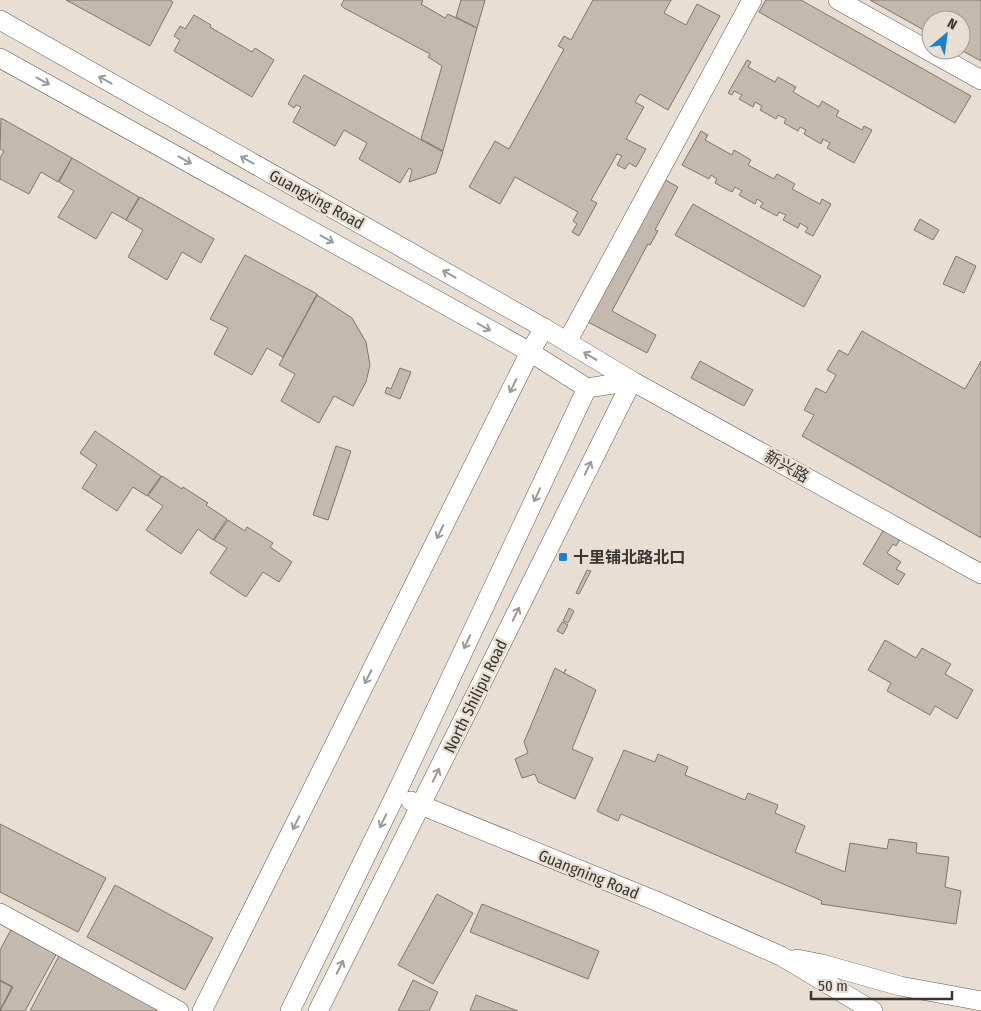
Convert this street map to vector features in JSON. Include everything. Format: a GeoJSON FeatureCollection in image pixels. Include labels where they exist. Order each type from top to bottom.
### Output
{"type":"FeatureCollection","features":[{"type":"Feature","properties":{"kind":"street"},"geometry":{"type":"LineString","coordinates":[[567,342],[752,0]]}},
{"type":"Feature","properties":{"kind":"street"},"geometry":{"type":"LineString","coordinates":[[838,0],[981,80]]}},
{"type":"Feature","properties":{"kind":"street","name":"Guangxing Road"},"geometry":{"type":"LineString","coordinates":[[0,20],[544,328],[632,381]]}},
{"type":"Feature","properties":{"kind":"street","name":"Guangxing Road"},"geometry":{"type":"LineString","coordinates":[[0,58],[530,352],[587,388]]}},
{"type":"Feature","properties":{"kind":"street"},"geometry":{"type":"LineString","coordinates":[[202,1011],[530,352],[544,328]]}},
{"type":"Feature","properties":{"kind":"street"},"geometry":{"type":"LineString","coordinates":[[587,388],[632,381]]}},
{"type":"Feature","properties":{"kind":"street","name":"新兴路"},"geometry":{"type":"LineString","coordinates":[[632,381],[981,574]]}},
{"type":"Feature","properties":{"kind":"street","name":"North Shilipu Road"},"geometry":{"type":"LineString","coordinates":[[318,1011],[632,381]]}},
{"type":"Feature","properties":{"kind":"street","name":"North Shilipu Road"},"geometry":{"type":"LineString","coordinates":[[290,1011],[396,794],[587,388]]}},
{"type":"Feature","properties":{"kind":"street","name":"Guangning Road"},"geometry":{"type":"LineString","coordinates":[[396,794],[420,806],[656,901],[781,956],[874,1011]]}},
{"type":"Feature","properties":{"kind":"street"},"geometry":{"type":"LineString","coordinates":[[0,913],[179,1011]]}},
{"type":"Feature","properties":{"kind":"street","name":"Guangning Road"},"geometry":{"type":"LineString","coordinates":[[781,956],[822,964],[900,986],[981,1001]]}},
{"type":"Feature","properties":{"kind":"building"},"geometry":{"type":"Polygon","coordinates":[[[66,0],[170,0],[173,2],[150,46],[66,0]]]}},
{"type":"Feature","properties":{"kind":"building"},"geometry":{"type":"Polygon","coordinates":[[[344,0],[422,0],[421,4],[445,18],[448,14],[477,28],[443,151],[421,139],[442,66],[428,57],[430,54],[344,8],[341,5],[344,0]]]}},
{"type":"Feature","properties":{"kind":"building"},"geometry":{"type":"Polygon","coordinates":[[[461,0],[485,0],[477,28],[456,17],[461,0]]]}},
{"type":"Feature","properties":{"kind":"building"},"geometry":{"type":"Polygon","coordinates":[[[593,0],[671,0],[664,13],[686,25],[697,4],[720,16],[668,110],[640,94],[635,102],[644,107],[626,139],[646,149],[636,167],[629,163],[625,169],[617,165],[622,156],[617,154],[591,200],[597,203],[579,236],[572,232],[577,224],[573,221],[578,212],[515,177],[500,204],[469,187],[495,141],[509,149],[564,49],[558,46],[564,36],[571,40],[593,0]]]}},
{"type":"Feature","properties":{"kind":"building"},"geometry":{"type":"Polygon","coordinates":[[[766,0],[801,0],[971,96],[955,123],[759,12],[766,0]]]}},
{"type":"Feature","properties":{"kind":"building"},"geometry":{"type":"Polygon","coordinates":[[[870,0],[981,0],[981,61],[971,56],[971,10],[921,10],[921,28],[870,0]]]}},
{"type":"Feature","properties":{"kind":"building"},"geometry":{"type":"Polygon","coordinates":[[[194,15],[211,25],[210,27],[252,52],[255,48],[274,60],[252,97],[174,51],[180,40],[174,36],[180,26],[185,29],[194,15]]]}},
{"type":"Feature","properties":{"kind":"building"},"geometry":{"type":"Polygon","coordinates":[[[747,60],[751,62],[748,67],[775,82],[778,77],[796,87],[793,92],[819,107],[822,101],[839,111],[836,116],[862,130],[864,126],[872,130],[854,163],[827,148],[830,143],[823,139],[821,144],[804,134],[806,130],[800,127],[798,131],[784,123],[786,119],[778,115],[776,119],[760,110],[762,106],[755,102],[753,107],[739,99],[742,95],[734,91],[732,95],[728,93],[747,60]]]}},
{"type":"Feature","properties":{"kind":"building"},"geometry":{"type":"Polygon","coordinates":[[[304,75],[443,152],[436,173],[409,182],[412,170],[409,168],[400,183],[359,159],[367,143],[344,130],[335,146],[293,122],[301,107],[296,105],[294,108],[288,104],[304,75]]]}},
{"type":"Feature","properties":{"kind":"building"},"geometry":{"type":"Polygon","coordinates":[[[1,118],[72,158],[58,182],[41,172],[29,194],[0,179],[0,158],[4,151],[0,149],[1,118]]]}},
{"type":"Feature","properties":{"kind":"building"},"geometry":{"type":"Polygon","coordinates":[[[701,131],[708,135],[705,140],[732,155],[734,150],[751,160],[748,165],[774,179],[777,174],[795,184],[792,189],[820,204],[822,199],[831,204],[813,236],[805,232],[808,228],[800,223],[798,228],[783,220],[786,215],[779,212],[777,216],[760,207],[763,203],[757,199],[755,204],[739,195],[742,191],[735,187],[732,192],[715,183],[717,179],[711,175],[709,179],[682,165],[701,131]]]}},
{"type":"Feature","properties":{"kind":"building"},"geometry":{"type":"Polygon","coordinates":[[[72,158],[139,197],[126,220],[112,212],[96,239],[58,217],[74,191],[59,182],[72,158]]]}},
{"type":"Feature","properties":{"kind":"building"},"geometry":{"type":"Polygon","coordinates":[[[662,178],[678,187],[655,230],[658,231],[650,245],[648,244],[612,311],[656,335],[647,353],[588,322],[662,178]]]}},
{"type":"Feature","properties":{"kind":"building"},"geometry":{"type":"Polygon","coordinates":[[[140,197],[214,239],[201,263],[182,252],[167,280],[128,257],[143,230],[126,220],[140,197]]]}},
{"type":"Feature","properties":{"kind":"building"},"geometry":{"type":"Polygon","coordinates":[[[693,204],[821,276],[804,307],[675,235],[693,204]]]}},
{"type":"Feature","properties":{"kind":"building"},"geometry":{"type":"Polygon","coordinates":[[[920,219],[939,230],[933,240],[914,230],[920,219]]]}},
{"type":"Feature","properties":{"kind":"building"},"geometry":{"type":"Polygon","coordinates":[[[245,255],[317,294],[283,357],[267,348],[252,375],[214,354],[228,328],[210,319],[245,255]]]}},
{"type":"Feature","properties":{"kind":"building"},"geometry":{"type":"Polygon","coordinates":[[[956,256],[976,266],[964,293],[943,284],[956,256]]]}},
{"type":"Feature","properties":{"kind":"building"},"geometry":{"type":"Polygon","coordinates":[[[317,295],[352,318],[366,342],[370,365],[366,382],[353,406],[334,396],[319,423],[281,401],[295,374],[279,365],[317,295]]]}},
{"type":"Feature","properties":{"kind":"building"},"geometry":{"type":"Polygon","coordinates":[[[862,331],[965,389],[981,361],[981,538],[802,436],[814,415],[804,410],[816,388],[826,393],[836,375],[827,370],[839,350],[848,355],[862,331]]]}},
{"type":"Feature","properties":{"kind":"building"},"geometry":{"type":"Polygon","coordinates":[[[700,361],[753,390],[744,406],[691,378],[700,361]]]}},
{"type":"Feature","properties":{"kind":"building"},"geometry":{"type":"Polygon","coordinates":[[[400,368],[411,372],[400,399],[385,393],[387,387],[391,389],[400,368]]]}},
{"type":"Feature","properties":{"kind":"building"},"geometry":{"type":"Polygon","coordinates":[[[95,431],[161,476],[147,496],[133,487],[117,511],[82,488],[97,465],[80,453],[95,431]]]}},
{"type":"Feature","properties":{"kind":"building"},"geometry":{"type":"Polygon","coordinates":[[[336,446],[351,451],[328,520],[313,515],[336,446]]]}},
{"type":"Feature","properties":{"kind":"building"},"geometry":{"type":"Polygon","coordinates":[[[162,476],[208,503],[206,505],[227,519],[213,540],[198,529],[181,554],[146,530],[163,506],[148,496],[162,476]]]}},
{"type":"Feature","properties":{"kind":"building"},"geometry":{"type":"Polygon","coordinates":[[[228,520],[245,531],[247,527],[273,543],[270,547],[292,562],[279,582],[263,572],[246,597],[210,573],[227,548],[214,540],[228,520]]]}},
{"type":"Feature","properties":{"kind":"building"},"geometry":{"type":"Polygon","coordinates":[[[886,526],[902,536],[896,546],[893,544],[887,553],[901,562],[896,569],[905,574],[898,585],[863,564],[886,526]]]}},
{"type":"Feature","properties":{"kind":"building"},"geometry":{"type":"Polygon","coordinates":[[[587,570],[591,571],[579,594],[576,593],[587,570]]]}},
{"type":"Feature","properties":{"kind":"building"},"geometry":{"type":"Polygon","coordinates":[[[569,608],[574,611],[568,623],[563,621],[569,608]]]}},
{"type":"Feature","properties":{"kind":"building"},"geometry":{"type":"Polygon","coordinates":[[[562,622],[568,625],[563,634],[557,631],[562,622]]]}},
{"type":"Feature","properties":{"kind":"building"},"geometry":{"type":"Polygon","coordinates":[[[885,640],[916,658],[922,648],[951,664],[945,674],[973,690],[957,719],[935,706],[930,715],[887,691],[891,683],[868,670],[885,640]]]}},
{"type":"Feature","properties":{"kind":"building"},"geometry":{"type":"Polygon","coordinates":[[[555,668],[596,690],[572,749],[593,758],[575,799],[538,782],[535,774],[522,778],[515,759],[528,753],[524,742],[555,668]]]}},
{"type":"Feature","properties":{"kind":"building"},"geometry":{"type":"Polygon","coordinates":[[[624,750],[655,762],[658,754],[688,767],[685,775],[745,800],[748,793],[778,805],[775,813],[805,826],[795,852],[845,872],[850,843],[887,849],[889,839],[917,843],[917,853],[949,857],[945,887],[961,891],[956,924],[821,904],[822,901],[818,899],[621,814],[618,821],[597,811],[624,750]]]}},
{"type":"Feature","properties":{"kind":"building"},"geometry":{"type":"Polygon","coordinates":[[[0,824],[106,878],[78,932],[0,892],[0,824]]]}},
{"type":"Feature","properties":{"kind":"building"},"geometry":{"type":"Polygon","coordinates":[[[115,885],[213,938],[185,990],[87,937],[115,885]]]}},
{"type":"Feature","properties":{"kind":"building"},"geometry":{"type":"Polygon","coordinates":[[[437,894],[473,913],[433,984],[398,965],[437,894]]]}},
{"type":"Feature","properties":{"kind":"building"},"geometry":{"type":"Polygon","coordinates":[[[482,904],[599,951],[588,979],[470,932],[482,904]]]}},
{"type":"Feature","properties":{"kind":"building"},"geometry":{"type":"Polygon","coordinates":[[[14,924],[59,949],[25,1011],[0,1011],[13,987],[0,980],[0,950],[14,924]]]}},
{"type":"Feature","properties":{"kind":"building"},"geometry":{"type":"Polygon","coordinates":[[[62,950],[176,1011],[30,1011],[62,950]]]}},
{"type":"Feature","properties":{"kind":"building"},"geometry":{"type":"Polygon","coordinates":[[[413,980],[438,992],[429,1011],[398,1011],[413,980]]]}},
{"type":"Feature","properties":{"kind":"building"},"geometry":{"type":"Polygon","coordinates":[[[0,981],[12,987],[0,1010],[0,981]]]}},
{"type":"Feature","properties":{"kind":"building"},"geometry":{"type":"Polygon","coordinates":[[[476,995],[518,1011],[470,1011],[476,995]]]}},
{"type":"Feature","properties":{"kind":"place","name":"十里铺北路北口"},"geometry":{"type":"Point","coordinates":[563,557]}}]}
